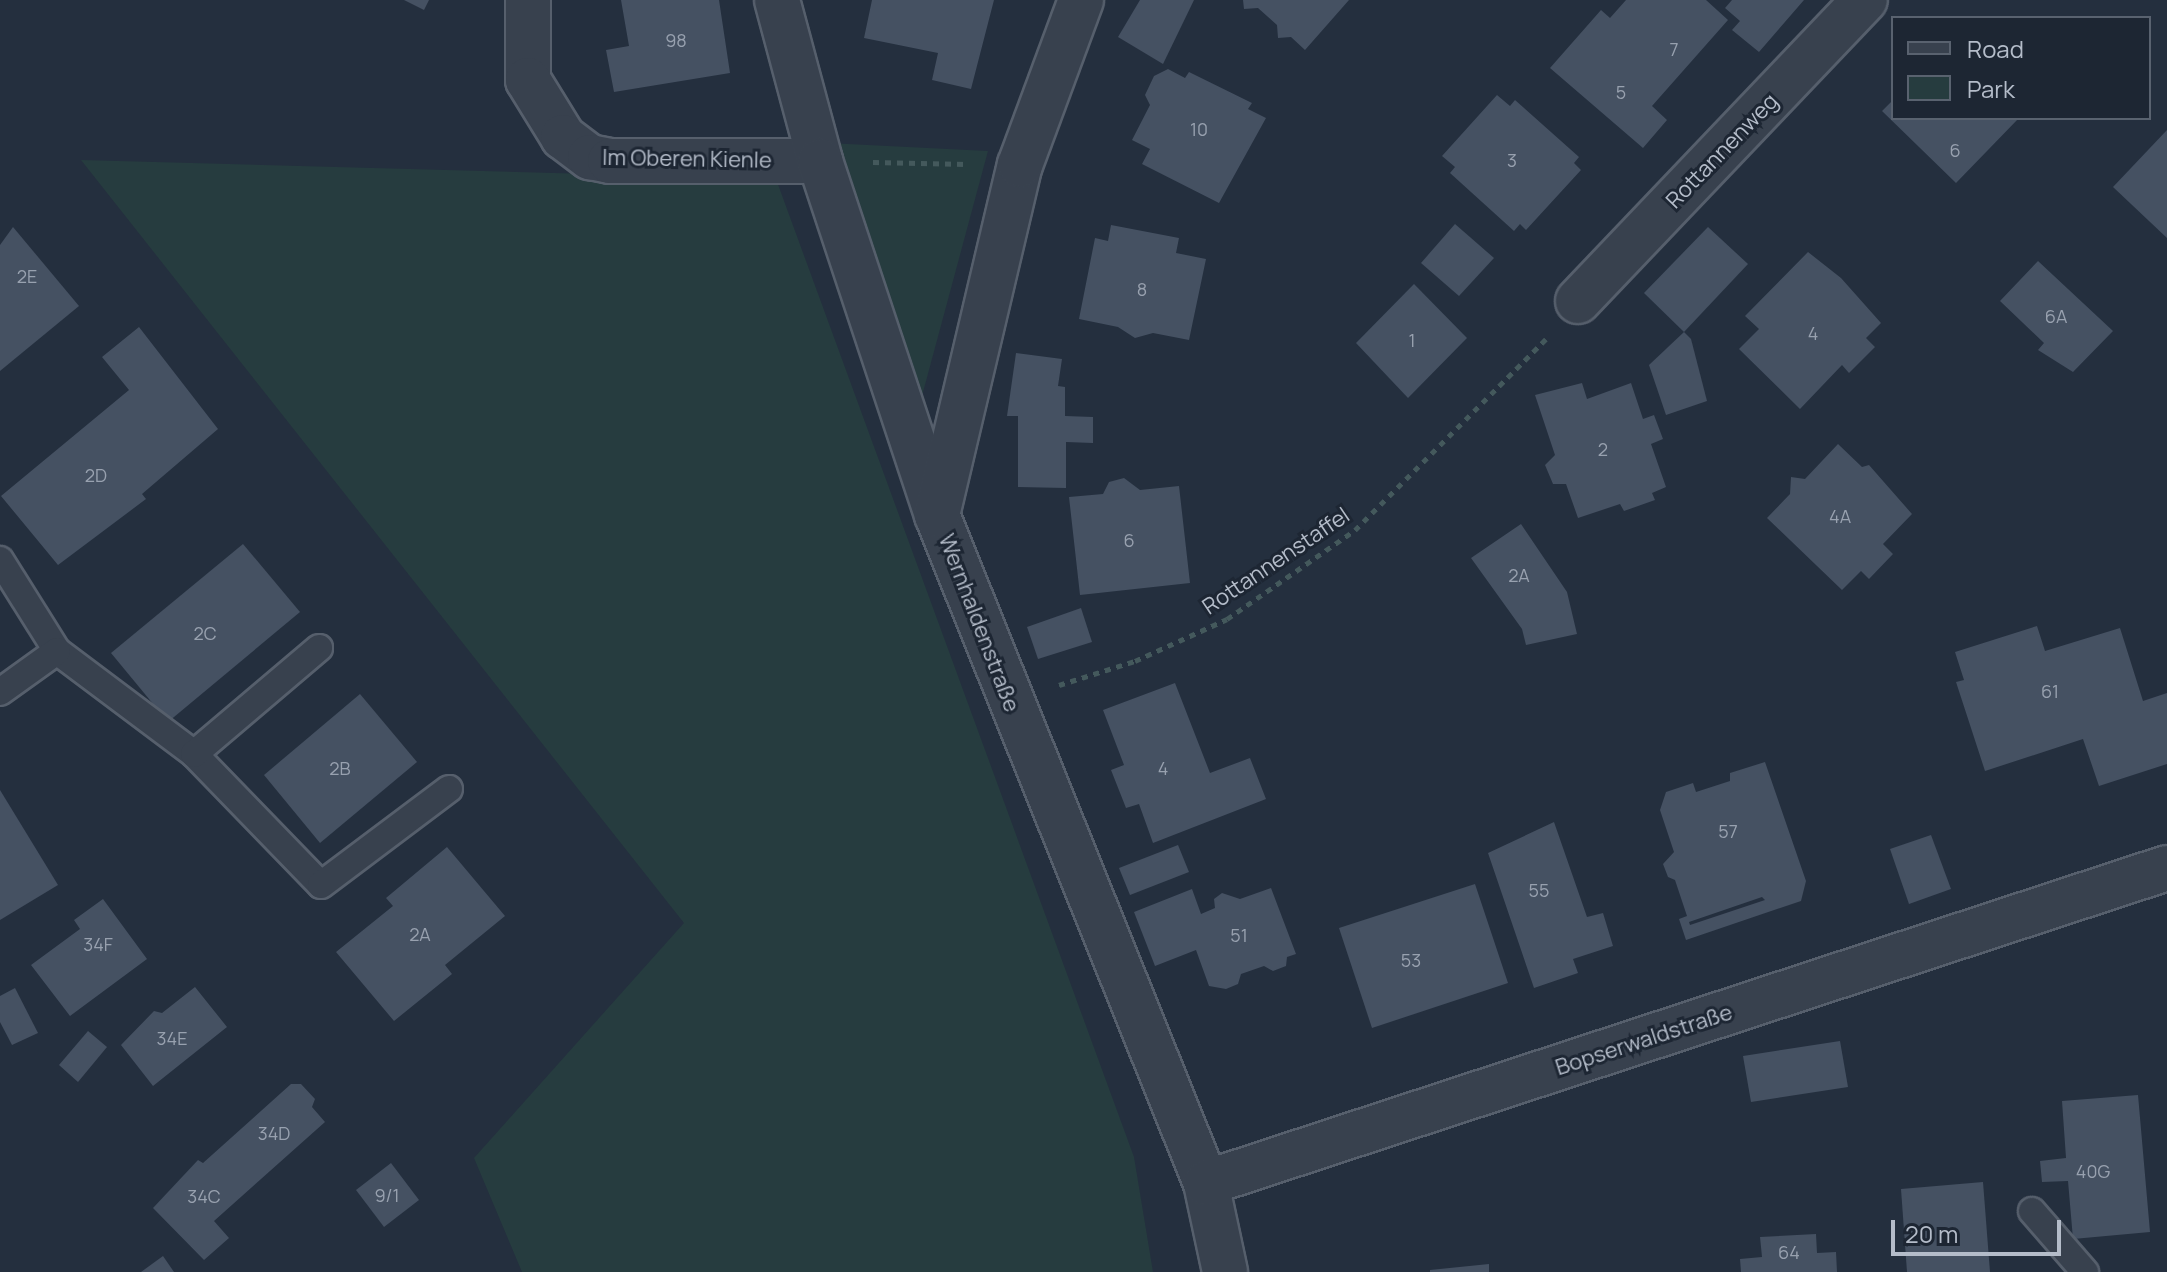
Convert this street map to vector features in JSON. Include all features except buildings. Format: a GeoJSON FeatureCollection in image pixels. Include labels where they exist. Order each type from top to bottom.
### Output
{"type":"FeatureCollection","features":[{"type":"Feature","properties":{"kind":"street","name":"Im Oberen Kienle"},"geometry":{"type":"LineString","coordinates":[[528,0],[528,80],[563,137],[590,157],[610,161],[820,161]]}},
{"type":"Feature","properties":{"kind":"street"},"geometry":{"type":"LineString","coordinates":[[777,0],[820,161],[937,515]]}},
{"type":"Feature","properties":{"kind":"street","name":"Wernhaldenstraße"},"geometry":{"type":"LineString","coordinates":[[1081,0],[1020,165],[937,515],[1009,701],[1206,1183]]}},
{"type":"Feature","properties":{"kind":"street","name":"Rottannenweg"},"geometry":{"type":"LineString","coordinates":[[1578,301],[1865,0]]}},
{"type":"Feature","properties":{"kind":"street","name":"Bopserwaldstraße"},"geometry":{"type":"LineString","coordinates":[[1206,1183],[2167,868]]}},
{"type":"Feature","properties":{"kind":"street"},"geometry":{"type":"LineString","coordinates":[[1206,1183],[1225,1272]]}},
{"type":"Feature","properties":{"kind":"lane"},"geometry":{"type":"LineString","coordinates":[[0,560],[57,651],[194,754],[321,885],[449,789]]}},
{"type":"Feature","properties":{"kind":"lane"},"geometry":{"type":"LineString","coordinates":[[194,754],[319,648]]}},
{"type":"Feature","properties":{"kind":"lane"},"geometry":{"type":"LineString","coordinates":[[0,692],[57,651]]}},
{"type":"Feature","properties":{"kind":"lane"},"geometry":{"type":"LineString","coordinates":[[2032,1211],[2085,1272]]}},
{"type":"Feature","properties":{"kind":"path"},"geometry":{"type":"LineString","coordinates":[[820,161],[1020,165]]}},
{"type":"Feature","properties":{"kind":"path","name":"Rottannenstaffel"},"geometry":{"type":"LineString","coordinates":[[1009,701],[1135,661],[1227,619],[1343,539],[1526,360],[1578,301]]}},
{"type":"Feature","properties":{"kind":"green space"},"geometry":{"type":"Polygon","coordinates":[[[808,142],[988,151],[915,422],[808,142]]]}},
{"type":"Feature","properties":{"kind":"green space"},"geometry":{"type":"Polygon","coordinates":[[[81,160],[776,179],[1134,1157],[1153,1272],[522,1272],[474,1158],[684,923],[81,160]]]}}]}
